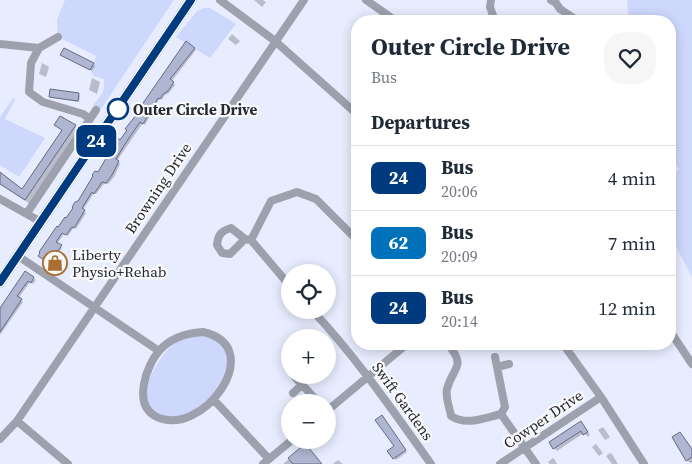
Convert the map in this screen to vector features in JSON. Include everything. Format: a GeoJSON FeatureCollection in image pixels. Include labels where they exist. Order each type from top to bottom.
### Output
{"type":"FeatureCollection","features":[{"type":"Feature","properties":{"kind":"main road"},"geometry":{"type":"LineString","coordinates":[[0,282],[191,0]]}},
{"type":"Feature","properties":{"kind":"street"},"geometry":{"type":"LineString","coordinates":[[220,0],[275,41],[351,109]]}},
{"type":"Feature","properties":{"kind":"street","name":"Browning Drive"},"geometry":{"type":"LineString","coordinates":[[0,439],[17,420],[304,0]]}},
{"type":"Feature","properties":{"kind":"street"},"geometry":{"type":"LineString","coordinates":[[366,0],[387,15]]}},
{"type":"Feature","properties":{"kind":"street"},"geometry":{"type":"LineString","coordinates":[[491,0],[490,7],[493,15]]}},
{"type":"Feature","properties":{"kind":"street"},"geometry":{"type":"LineString","coordinates":[[551,0],[569,15]]}},
{"type":"Feature","properties":{"kind":"street"},"geometry":{"type":"LineString","coordinates":[[29,92],[31,63],[39,48],[58,37]]}},
{"type":"Feature","properties":{"kind":"street"},"geometry":{"type":"LineString","coordinates":[[0,44],[39,48]]}},
{"type":"Feature","properties":{"kind":"street"},"geometry":{"type":"LineString","coordinates":[[20,96],[29,92]]}},
{"type":"Feature","properties":{"kind":"street"},"geometry":{"type":"LineString","coordinates":[[29,92],[43,102],[83,114],[90,119]]}},
{"type":"Feature","properties":{"kind":"street"},"geometry":{"type":"LineString","coordinates":[[27,212],[96,110]]}},
{"type":"Feature","properties":{"kind":"street"},"geometry":{"type":"LineString","coordinates":[[281,276],[248,240],[271,201],[296,192],[316,199],[351,234]]}},
{"type":"Feature","properties":{"kind":"street"},"geometry":{"type":"LineString","coordinates":[[0,199],[27,212],[41,222]]}},
{"type":"Feature","properties":{"kind":"street"},"geometry":{"type":"LineString","coordinates":[[18,256],[159,351]]}},
{"type":"Feature","properties":{"kind":"street","name":"Swift Gardens"},"geometry":{"type":"LineString","coordinates":[[320,319],[369,376],[431,464]]}},
{"type":"Feature","properties":{"kind":"street"},"geometry":{"type":"LineString","coordinates":[[204,332],[215,334],[221,338],[230,350],[231,359],[227,379],[214,400],[196,414],[180,419],[163,420],[153,415],[146,406],[143,396],[150,365],[159,351],[176,338],[190,333],[204,332]]}},
{"type":"Feature","properties":{"kind":"street"},"geometry":{"type":"LineString","coordinates":[[676,340],[692,364]]}},
{"type":"Feature","properties":{"kind":"street"},"geometry":{"type":"LineString","coordinates":[[336,403],[400,350]]}},
{"type":"Feature","properties":{"kind":"street"},"geometry":{"type":"LineString","coordinates":[[453,350],[457,355],[459,364],[446,391],[452,416],[464,422],[501,414]]}},
{"type":"Feature","properties":{"kind":"street"},"geometry":{"type":"LineString","coordinates":[[567,350],[601,397],[644,464]]}},
{"type":"Feature","properties":{"kind":"street"},"geometry":{"type":"LineString","coordinates":[[494,357],[505,406],[501,414]]}},
{"type":"Feature","properties":{"kind":"street"},"geometry":{"type":"LineString","coordinates":[[497,367],[509,364]]}},
{"type":"Feature","properties":{"kind":"street"},"geometry":{"type":"LineString","coordinates":[[293,393],[302,385],[310,394]]}},
{"type":"Feature","properties":{"kind":"street","name":"Cowper Drive"},"geometry":{"type":"LineString","coordinates":[[500,464],[601,397]]}},
{"type":"Feature","properties":{"kind":"street"},"geometry":{"type":"LineString","coordinates":[[214,400],[266,461],[281,449]]}},
{"type":"Feature","properties":{"kind":"street"},"geometry":{"type":"LineString","coordinates":[[501,414],[536,464]]}},
{"type":"Feature","properties":{"kind":"street"},"geometry":{"type":"LineString","coordinates":[[17,420],[68,464]]}},
{"type":"Feature","properties":{"kind":"shaded area"},"geometry":{"type":"Polygon","coordinates":[[[65,0],[174,0],[101,109],[93,105],[104,89],[104,79],[94,76],[91,71],[96,56],[58,37],[57,20],[65,0]]]}},
{"type":"Feature","properties":{"kind":"shaded area"},"geometry":{"type":"Polygon","coordinates":[[[628,0],[692,0],[692,277],[676,247],[676,171],[679,169],[676,165],[676,15],[628,15],[628,0]]]}},
{"type":"Feature","properties":{"kind":"shaded area"},"geometry":{"type":"Polygon","coordinates":[[[210,8],[236,24],[210,58],[176,37],[197,11],[210,8]]]}},
{"type":"Feature","properties":{"kind":"shaded area"},"geometry":{"type":"Polygon","coordinates":[[[13,98],[15,100],[5,119],[45,138],[19,177],[0,165],[0,117],[13,98]]]}},
{"type":"Feature","properties":{"kind":"shaded area"},"geometry":{"type":"Polygon","coordinates":[[[203,334],[221,344],[227,359],[225,373],[218,387],[207,400],[194,410],[179,416],[165,417],[153,410],[148,403],[148,384],[152,373],[164,354],[177,341],[203,334]]]}},
{"type":"Feature","properties":{"kind":"building"},"geometry":{"type":"Polygon","coordinates":[[[186,41],[195,48],[170,79],[174,82],[160,99],[158,98],[143,124],[140,122],[125,144],[116,159],[119,161],[112,175],[106,183],[102,182],[94,194],[92,192],[82,208],[85,210],[74,228],[72,227],[66,235],[62,233],[56,242],[62,245],[57,252],[63,257],[56,268],[38,256],[39,252],[57,226],[66,218],[75,202],[78,201],[92,175],[95,171],[98,172],[118,138],[120,140],[127,130],[125,129],[186,41]]]}},
{"type":"Feature","properties":{"kind":"building"},"geometry":{"type":"Polygon","coordinates":[[[64,48],[94,63],[90,70],[60,55],[64,48]]]}},
{"type":"Feature","properties":{"kind":"building"},"geometry":{"type":"Polygon","coordinates":[[[50,89],[79,93],[78,101],[49,97],[50,89]]]}},
{"type":"Feature","properties":{"kind":"building"},"geometry":{"type":"Polygon","coordinates":[[[60,116],[76,125],[25,200],[0,184],[0,172],[22,189],[62,130],[54,125],[60,116]]]}},
{"type":"Feature","properties":{"kind":"building"},"geometry":{"type":"Polygon","coordinates":[[[25,271],[34,277],[31,283],[28,281],[17,296],[22,299],[0,332],[0,308],[25,271]]]}},
{"type":"Feature","properties":{"kind":"building"},"geometry":{"type":"Polygon","coordinates":[[[382,415],[406,450],[393,459],[387,451],[394,446],[375,420],[382,415]]]}},
{"type":"Feature","properties":{"kind":"building"},"geometry":{"type":"Polygon","coordinates":[[[581,421],[588,432],[583,435],[581,431],[553,449],[549,442],[581,421]]]}},
{"type":"Feature","properties":{"kind":"building"},"geometry":{"type":"Polygon","coordinates":[[[680,432],[692,449],[692,457],[686,461],[672,437],[680,432]]]}},
{"type":"Feature","properties":{"kind":"building"},"geometry":{"type":"Polygon","coordinates":[[[299,449],[310,449],[322,464],[293,464],[288,458],[299,449]]]}},
{"type":"Feature","properties":{"kind":"bus line","name":"24"},"geometry":{"type":"LineString","coordinates":[[0,282],[191,0]]}},
{"type":"Feature","properties":{"kind":"place","name":"Outer Circle Drive"},"geometry":{"type":"Point","coordinates":[118,109]}},
{"type":"Feature","properties":{"kind":"place","name":"Liberty Physio+Rehab"},"geometry":{"type":"Point","coordinates":[55,263]}}]}
